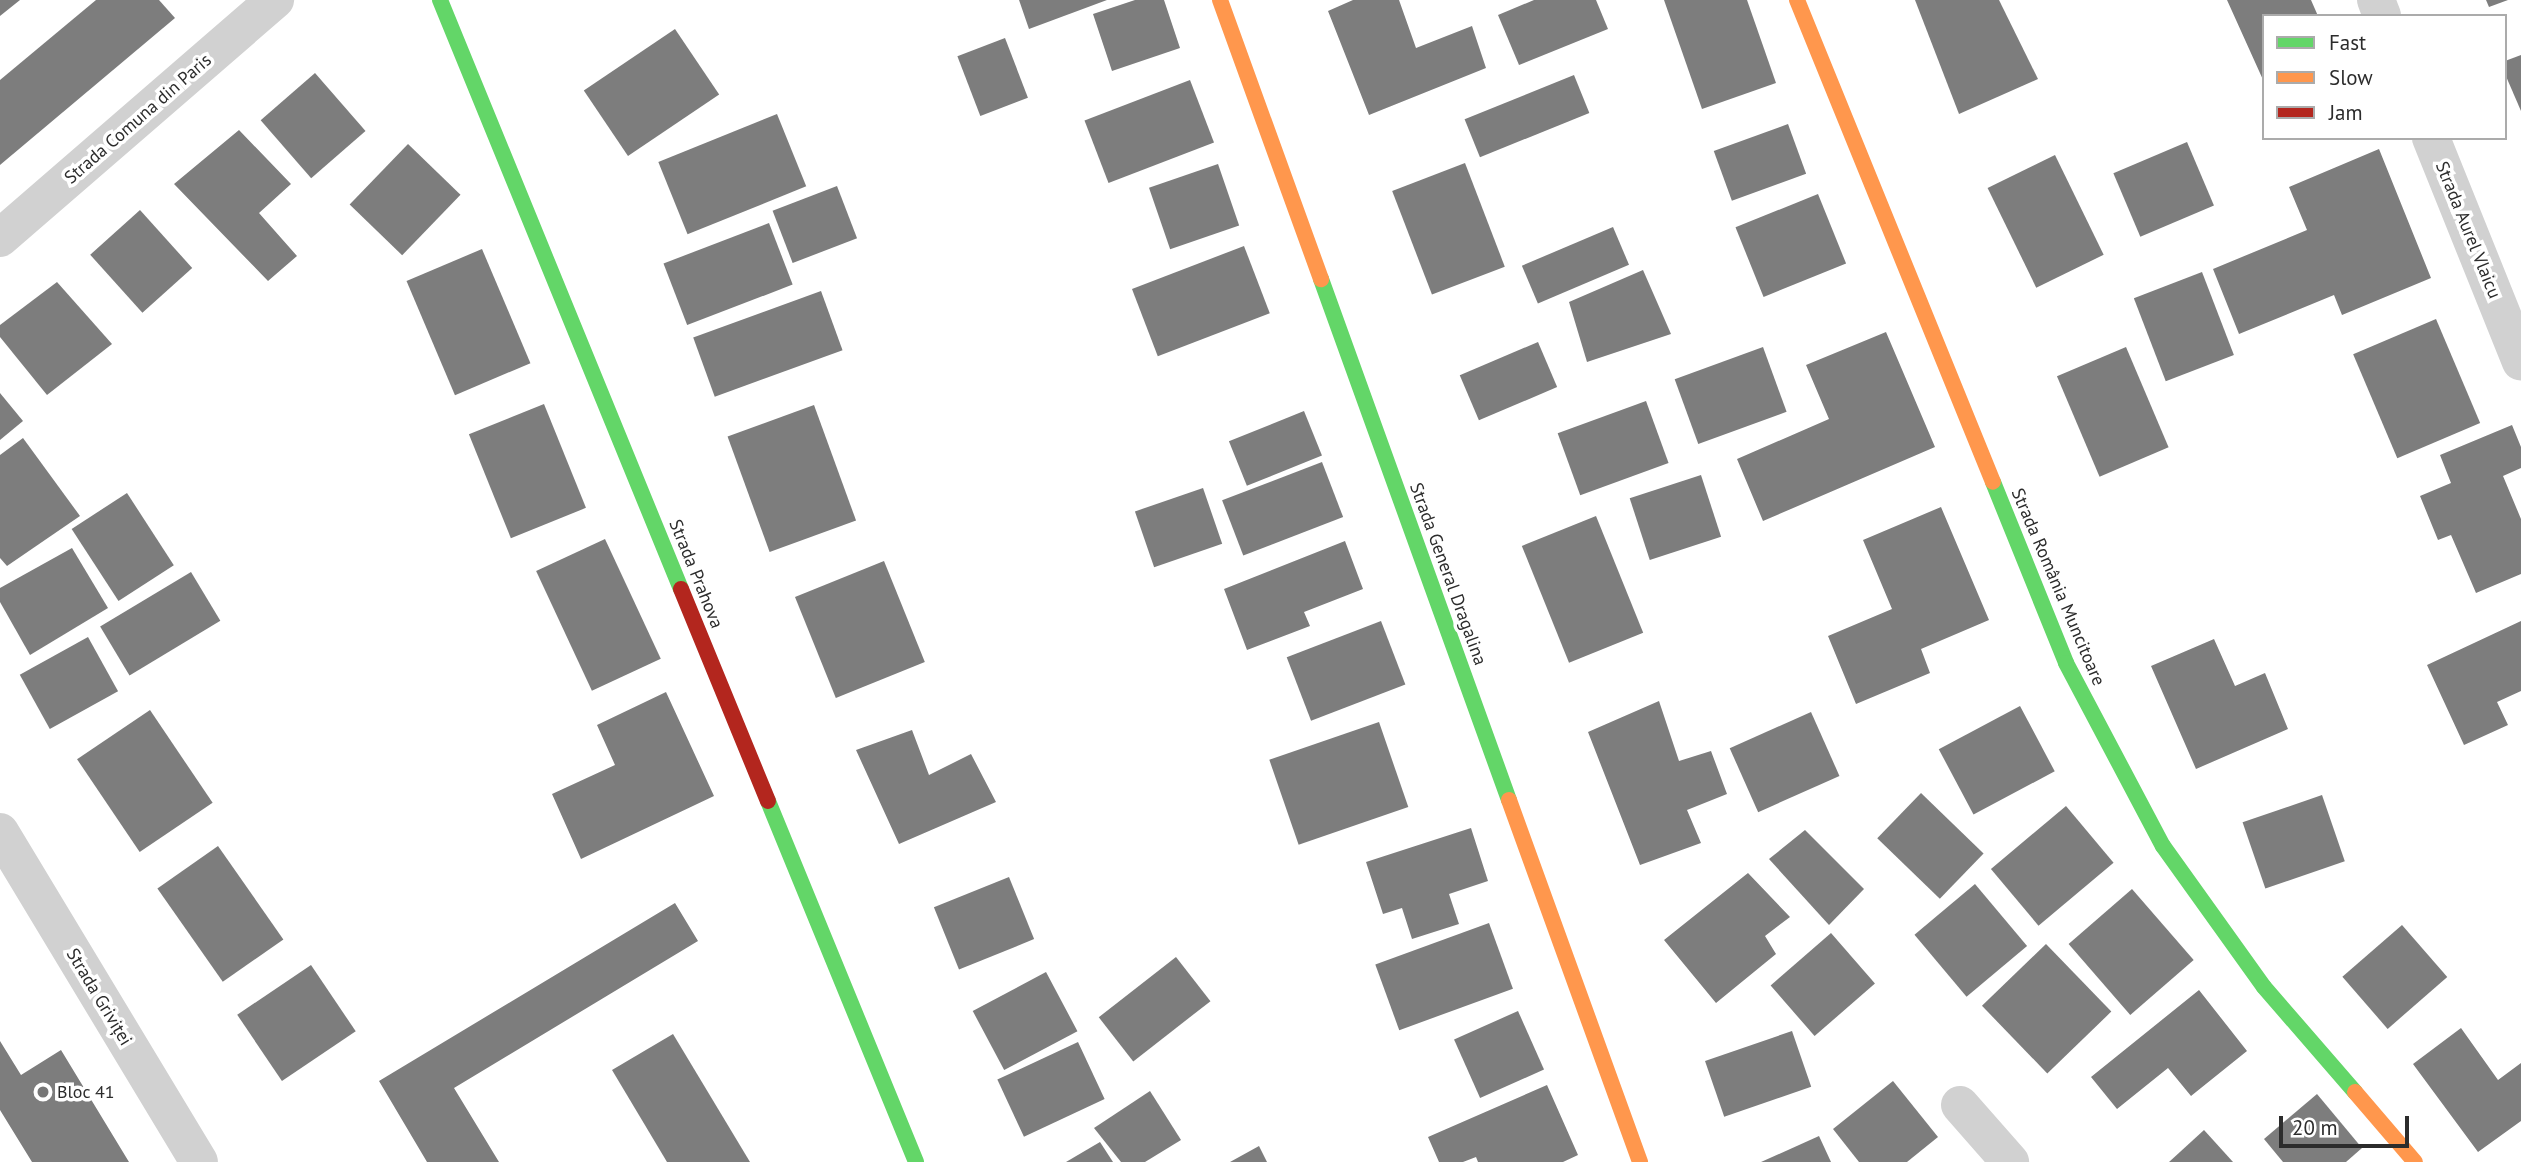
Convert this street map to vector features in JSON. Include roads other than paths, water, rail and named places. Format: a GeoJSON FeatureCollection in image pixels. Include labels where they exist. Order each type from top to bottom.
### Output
{"type":"FeatureCollection","features":[{"type":"Feature","properties":{"kind":"street","name":"Strada Comuna din Paris"},"geometry":{"type":"LineString","coordinates":[[0,238],[275,0]]}},
{"type":"Feature","properties":{"kind":"street","name":"Strada Prahova"},"geometry":{"type":"LineString","coordinates":[[440,0],[916,1162]]}},
{"type":"Feature","properties":{"kind":"street","name":"Strada General Dragalina"},"geometry":{"type":"LineString","coordinates":[[1220,0],[1640,1162]]}},
{"type":"Feature","properties":{"kind":"street","name":"Strada România Muncitoare"},"geometry":{"type":"LineString","coordinates":[[1797,0],[2066,663],[2098,724],[2163,846],[2264,987],[2415,1162]]}},
{"type":"Feature","properties":{"kind":"street","name":"Strada Aurel Vlaicu"},"geometry":{"type":"LineString","coordinates":[[2432,140],[2521,362]]}},
{"type":"Feature","properties":{"kind":"street","name":"Strada Griviței"},"geometry":{"type":"LineString","coordinates":[[0,832],[199,1162]]}},
{"type":"Feature","properties":{"kind":"street"},"geometry":{"type":"LineString","coordinates":[[1960,1105],[2010,1162]]}},
{"type":"Feature","properties":{"kind":"place","name":"Bloc 41"},"geometry":{"type":"Point","coordinates":[43,1092]}}]}
